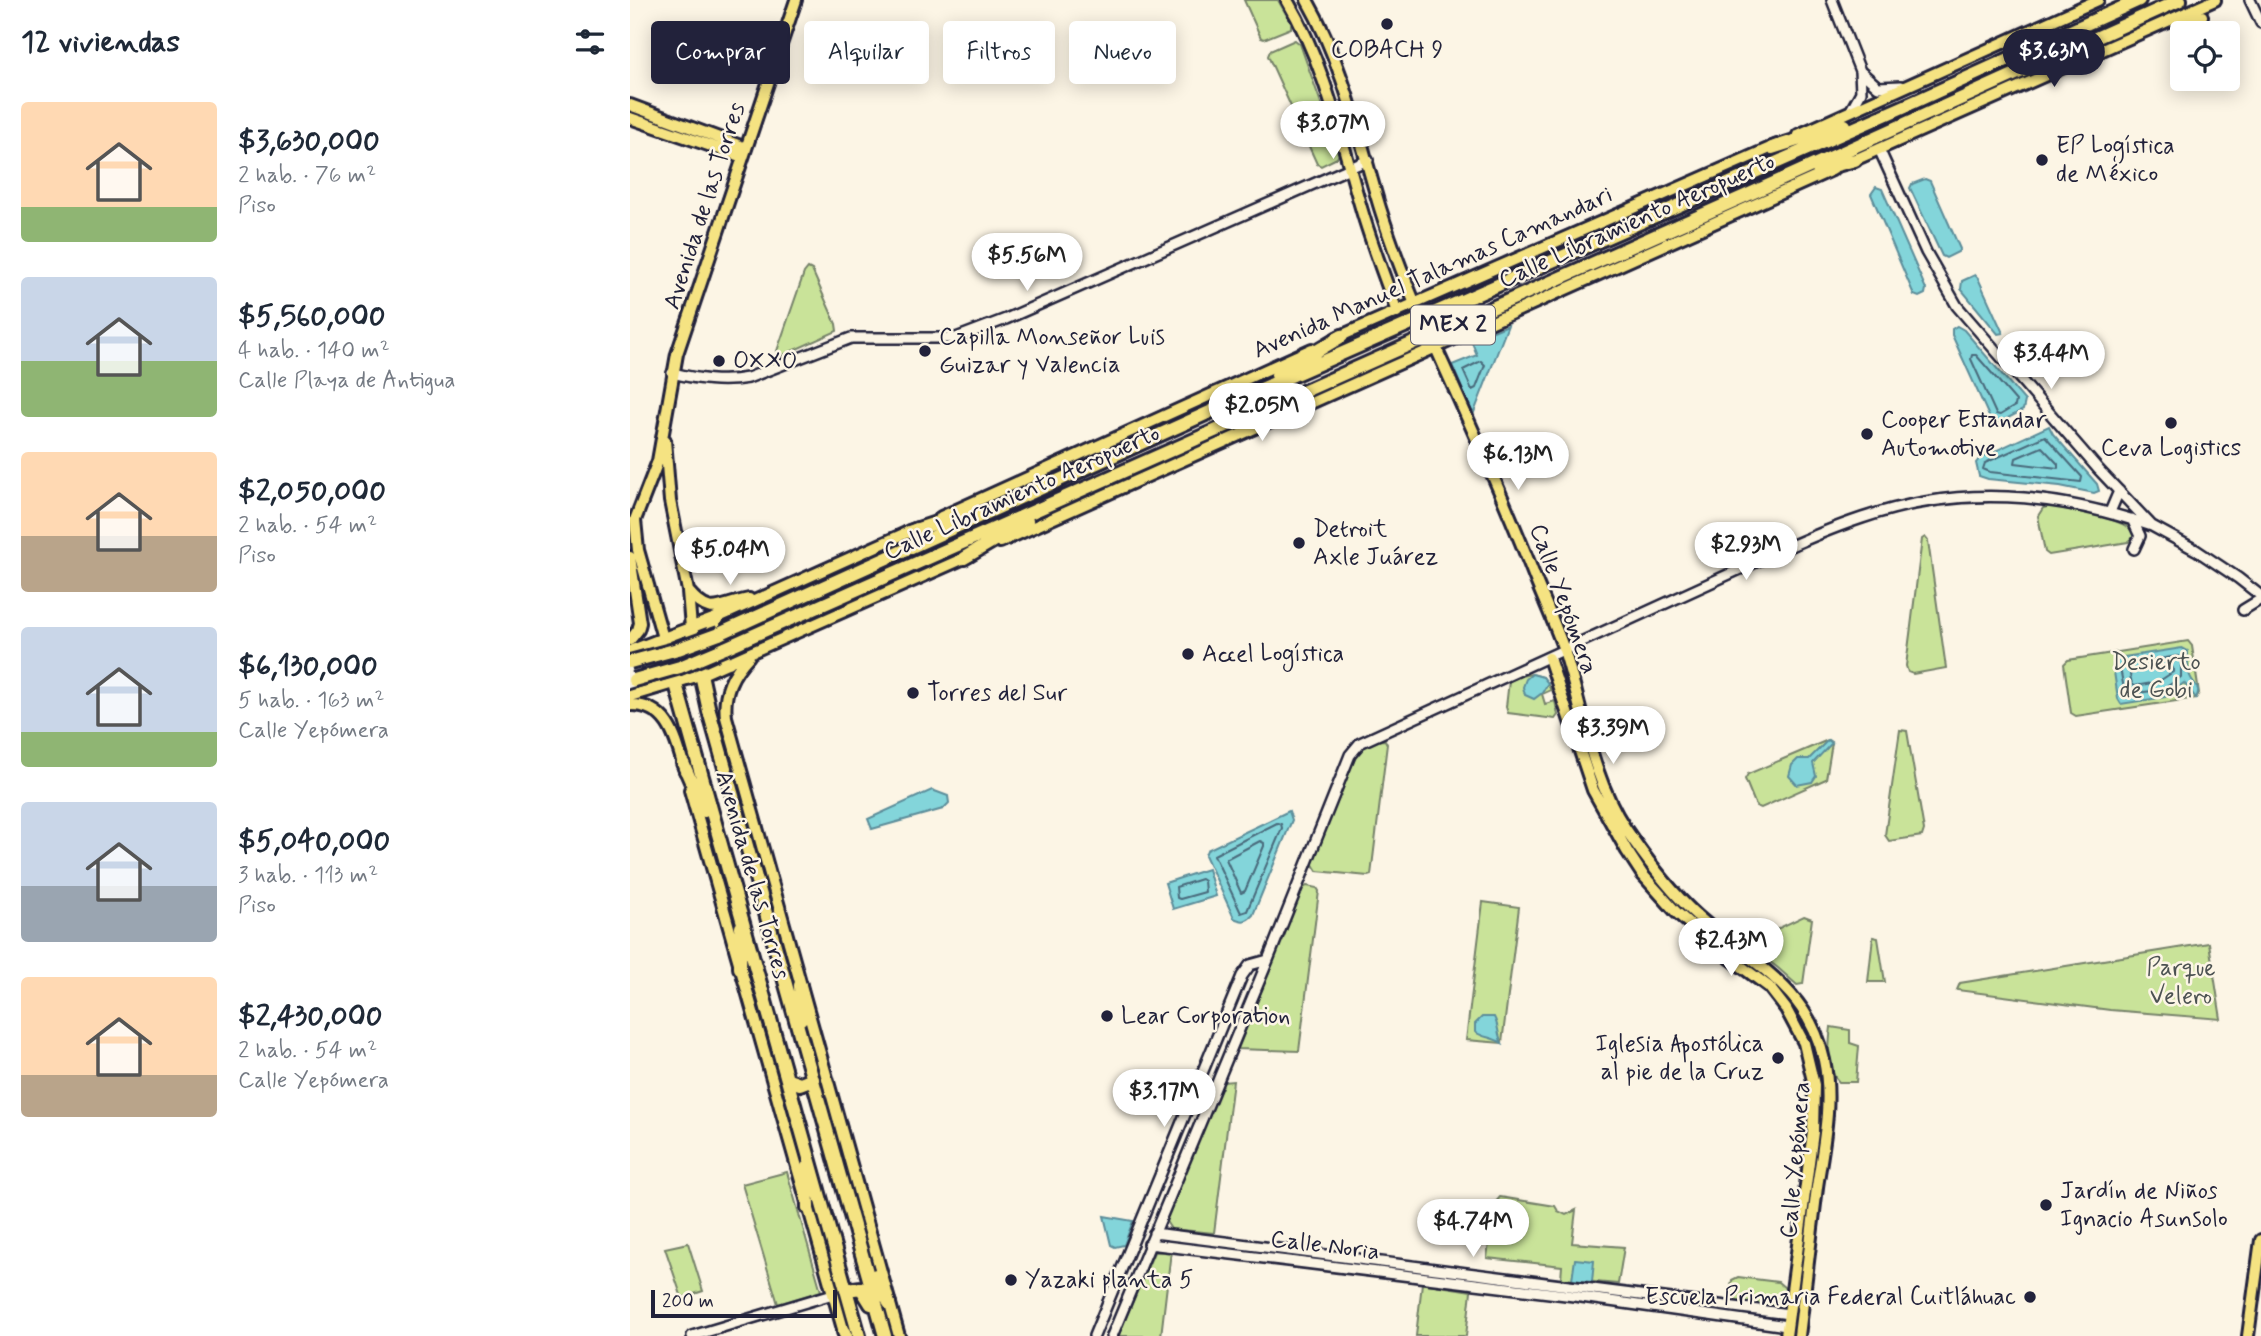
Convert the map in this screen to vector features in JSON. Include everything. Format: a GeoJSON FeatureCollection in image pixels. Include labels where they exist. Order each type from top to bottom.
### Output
{"type":"FeatureCollection","features":[{"type":"Feature","properties":{"kind":"highway","name":"Calle Libramiento Aeropuerto"},"geometry":{"type":"LineString","coordinates":[[630,662],[719,634],[1234,401],[1912,103],[2139,0]]}},
{"type":"Feature","properties":{"kind":"highway","name":"Calle Libramiento Aeropuerto"},"geometry":{"type":"LineString","coordinates":[[632,680],[680,667],[725,649],[2180,0]]}},
{"type":"Feature","properties":{"kind":"highway"},"geometry":{"type":"LineString","coordinates":[[1772,148],[1912,103]]}},
{"type":"Feature","properties":{"kind":"highway"},"geometry":{"type":"LineString","coordinates":[[1745,196],[1855,160]]}},
{"type":"Feature","properties":{"kind":"highway"},"geometry":{"type":"LineString","coordinates":[[1234,401],[1342,336]]}},
{"type":"Feature","properties":{"kind":"highway"},"geometry":{"type":"LineString","coordinates":[[909,532],[1036,491]]}},
{"type":"Feature","properties":{"kind":"highway"},"geometry":{"type":"LineString","coordinates":[[964,558],[1028,521],[1050,503]]}},
{"type":"Feature","properties":{"kind":"highway","name":"Avenida de las Torres"},"geometry":{"type":"LineString","coordinates":[[691,628],[709,711],[885,1336]]}},
{"type":"Feature","properties":{"kind":"highway","name":"Avenida de las Torres"},"geometry":{"type":"LineString","coordinates":[[663,638],[859,1336]]}},
{"type":"Feature","properties":{"kind":"highway"},"geometry":{"type":"LineString","coordinates":[[682,710],[695,704],[709,711]]}},
{"type":"Feature","properties":{"kind":"highway"},"geometry":{"type":"LineString","coordinates":[[683,763],[720,847]]}},
{"type":"Feature","properties":{"kind":"highway"},"geometry":{"type":"LineString","coordinates":[[746,841],[762,846]]}},
{"type":"Feature","properties":{"kind":"highway"},"geometry":{"type":"LineString","coordinates":[[740,968],[742,917]]}},
{"type":"Feature","properties":{"kind":"highway"},"geometry":{"type":"LineString","coordinates":[[800,985],[801,1037]]}},
{"type":"Feature","properties":{"kind":"highway"},"geometry":{"type":"LineString","coordinates":[[789,1080],[800,1084],[813,1079]]}},
{"type":"Feature","properties":{"kind":"highway"},"geometry":{"type":"LineString","coordinates":[[799,1123],[806,1117],[813,1116],[826,1121]]}},
{"type":"Feature","properties":{"kind":"highway"},"geometry":{"type":"LineString","coordinates":[[807,1146],[808,1208]]}},
{"type":"Feature","properties":{"kind":"highway"},"geometry":{"type":"LineString","coordinates":[[864,1261],[872,1266],[889,1303]]}},
{"type":"Feature","properties":{"kind":"highway"},"geometry":{"type":"LineString","coordinates":[[847,1290],[857,1287],[864,1291],[885,1336]]}},
{"type":"Feature","properties":{"kind":"main road","name":"Avenida de las Torres"},"geometry":{"type":"LineString","coordinates":[[663,638],[632,536],[637,513],[655,472],[672,373],[796,0]]}},
{"type":"Feature","properties":{"kind":"main road"},"geometry":{"type":"LineString","coordinates":[[1287,0],[1314,58],[1351,166],[1366,226],[1397,312]]}},
{"type":"Feature","properties":{"kind":"main road"},"geometry":{"type":"LineString","coordinates":[[1307,0],[1319,23],[1368,160],[1381,209],[1415,304]]}},
{"type":"Feature","properties":{"kind":"main road","name":"Avenida Manuel Talamas Camandari"},"geometry":{"type":"LineString","coordinates":[[630,651],[769,596],[1162,415],[1772,148],[2098,0]]}},
{"type":"Feature","properties":{"kind":"main road"},"geometry":{"type":"LineString","coordinates":[[630,696],[675,684],[752,653],[2215,0]]}},
{"type":"Feature","properties":{"kind":"main road"},"geometry":{"type":"LineString","coordinates":[[2155,26],[2202,16]]}},
{"type":"Feature","properties":{"kind":"main road"},"geometry":{"type":"LineString","coordinates":[[630,105],[744,153]]}},
{"type":"Feature","properties":{"kind":"main road"},"geometry":{"type":"LineString","coordinates":[[630,118],[744,153]]}},
{"type":"Feature","properties":{"kind":"main road","name":"Calle Yepómera"},"geometry":{"type":"LineString","coordinates":[[1436,348],[1507,507],[1564,651],[1585,732],[1602,780],[1622,824],[1653,868],[1688,907],[1766,968],[1787,989],[1806,1014],[1816,1037],[1824,1059],[1828,1088],[1825,1133],[1799,1336]]}},
{"type":"Feature","properties":{"kind":"main road","name":"Avenida de las Torres"},"geometry":{"type":"LineString","coordinates":[[664,427],[674,528],[688,591],[691,628]]}},
{"type":"Feature","properties":{"kind":"main road"},"geometry":{"type":"LineString","coordinates":[[630,557],[640,623],[638,631],[630,640]]}},
{"type":"Feature","properties":{"kind":"main road"},"geometry":{"type":"LineString","coordinates":[[688,591],[700,605],[709,609],[769,596]]}},
{"type":"Feature","properties":{"kind":"main road"},"geometry":{"type":"LineString","coordinates":[[721,616],[709,629],[709,636],[716,649],[729,663]]}},
{"type":"Feature","properties":{"kind":"main road"},"geometry":{"type":"LineString","coordinates":[[630,651],[642,654],[646,659],[652,681],[650,691]]}},
{"type":"Feature","properties":{"kind":"main road","name":"Avenida de las Torres"},"geometry":{"type":"LineString","coordinates":[[752,653],[733,676],[724,705],[899,1336]]}},
{"type":"Feature","properties":{"kind":"main road","name":"Calle Yepómera"},"geometry":{"type":"LineString","coordinates":[[1549,658],[1594,790],[1642,874],[1676,912],[1722,952],[1769,987],[1786,1009],[1804,1043],[1814,1085],[1813,1132],[1787,1331]]}},
{"type":"Feature","properties":{"kind":"main road","name":"Avenida de las Torres"},"geometry":{"type":"LineString","coordinates":[[630,705],[650,708],[666,719],[674,735],[845,1335]]}},
{"type":"Feature","properties":{"kind":"main road"},"geometry":{"type":"LineString","coordinates":[[2248,1336],[2261,1240]]}},
{"type":"Feature","properties":{"kind":"street"},"geometry":{"type":"LineString","coordinates":[[1832,0],[1860,71],[1861,92],[1851,110]]}},
{"type":"Feature","properties":{"kind":"street"},"geometry":{"type":"LineString","coordinates":[[2250,0],[2261,23]]}},
{"type":"Feature","properties":{"kind":"street"},"geometry":{"type":"LineString","coordinates":[[1860,71],[1878,87],[1906,86]]}},
{"type":"Feature","properties":{"kind":"street"},"geometry":{"type":"LineString","coordinates":[[1880,149],[1926,252],[1957,306],[2152,526]]}},
{"type":"Feature","properties":{"kind":"street"},"geometry":{"type":"LineString","coordinates":[[672,373],[733,381],[748,378],[851,338],[956,338],[1006,319],[1368,160]]}},
{"type":"Feature","properties":{"kind":"street"},"geometry":{"type":"LineString","coordinates":[[2110,512],[2119,491]]}},
{"type":"Feature","properties":{"kind":"street"},"geometry":{"type":"LineString","coordinates":[[1112,1336],[1350,755],[1369,738],[1795,544],[1865,516],[1924,503],[2003,496],[2060,501],[2132,519],[2152,526],[2196,550],[2238,578],[2261,598],[2243,610]]}},
{"type":"Feature","properties":{"kind":"street"},"geometry":{"type":"LineString","coordinates":[[2132,519],[2140,536],[2134,549]]}},
{"type":"Feature","properties":{"kind":"street"},"geometry":{"type":"LineString","coordinates":[[1094,1336],[1242,976],[1250,965],[1268,960]]}},
{"type":"Feature","properties":{"kind":"street","name":"Calle Noria"},"geometry":{"type":"LineString","coordinates":[[1154,1233],[1789,1314]]}},
{"type":"Feature","properties":{"kind":"street","name":"Calle Noria"},"geometry":{"type":"LineString","coordinates":[[1149,1244],[1586,1297],[1787,1331]]}},
{"type":"Feature","properties":{"kind":"street"},"geometry":{"type":"LineString","coordinates":[[692,1336],[833,1294]]}},
{"type":"Feature","properties":{"kind":"green space"},"geometry":{"type":"Polygon","coordinates":[[[1244,0],[1278,0],[1291,23],[1291,28],[1261,38],[1244,0]]]}},
{"type":"Feature","properties":{"kind":"green space"},"geometry":{"type":"Polygon","coordinates":[[[1295,40],[1300,44],[1339,154],[1337,158],[1321,166],[1317,164],[1268,56],[1270,51],[1295,40]]]}},
{"type":"Feature","properties":{"kind":"green space"},"geometry":{"type":"Polygon","coordinates":[[[808,268],[812,270],[837,331],[781,356],[777,351],[808,268]]]}},
{"type":"Feature","properties":{"kind":"green space"},"geometry":{"type":"Polygon","coordinates":[[[2051,506],[2116,521],[2134,531],[2134,537],[2128,542],[2049,555],[2045,552],[2038,516],[2043,508],[2051,506]]]}},
{"type":"Feature","properties":{"kind":"green space"},"geometry":{"type":"Polygon","coordinates":[[[1925,537],[1928,541],[1946,668],[1913,674],[1908,672],[1906,666],[1922,539],[1925,537]]]}},
{"type":"Feature","properties":{"kind":"green space","name":"Desierto de Gobi"},"geometry":{"type":"Polygon","coordinates":[[[2188,641],[2192,646],[2199,693],[2196,698],[2076,716],[2071,713],[2064,664],[2068,660],[2188,641]]]}},
{"type":"Feature","properties":{"kind":"green space"},"geometry":{"type":"Polygon","coordinates":[[[1532,674],[1543,677],[1551,690],[1542,694],[1545,704],[1555,701],[1558,715],[1555,719],[1508,713],[1506,707],[1509,681],[1532,674]]]}},
{"type":"Feature","properties":{"kind":"green space"},"geometry":{"type":"Polygon","coordinates":[[[1900,730],[1907,731],[1924,830],[1922,836],[1889,841],[1885,835],[1900,730]]]}},
{"type":"Feature","properties":{"kind":"green space"},"geometry":{"type":"Polygon","coordinates":[[[1385,740],[1387,744],[1371,875],[1317,871],[1312,863],[1361,744],[1365,741],[1385,740]]]}},
{"type":"Feature","properties":{"kind":"green space"},"geometry":{"type":"Polygon","coordinates":[[[1828,740],[1832,743],[1826,779],[1761,808],[1756,806],[1745,779],[1748,774],[1828,740]]]}},
{"type":"Feature","properties":{"kind":"green space"},"geometry":{"type":"Polygon","coordinates":[[[1307,886],[1319,891],[1299,1051],[1238,1049],[1302,889],[1307,886]]]}},
{"type":"Feature","properties":{"kind":"green space"},"geometry":{"type":"Polygon","coordinates":[[[1483,902],[1519,907],[1502,1043],[1466,1040],[1483,902]]]}},
{"type":"Feature","properties":{"kind":"green space"},"geometry":{"type":"Polygon","coordinates":[[[1804,916],[1812,919],[1803,984],[1797,985],[1751,947],[1752,941],[1804,916]]]}},
{"type":"Feature","properties":{"kind":"green space"},"geometry":{"type":"Polygon","coordinates":[[[1873,937],[1878,938],[1885,982],[1868,982],[1873,937]]]}},
{"type":"Feature","properties":{"kind":"green space","name":"Parque Velero"},"geometry":{"type":"Polygon","coordinates":[[[2209,943],[2221,1019],[2110,1010],[1957,990],[1960,983],[2209,943]]]}},
{"type":"Feature","properties":{"kind":"green space"},"geometry":{"type":"Polygon","coordinates":[[[1831,1027],[1850,1030],[1850,1043],[1859,1046],[1856,1082],[1839,1082],[1832,1071],[1829,1056],[1831,1027]]]}},
{"type":"Feature","properties":{"kind":"green space"},"geometry":{"type":"Polygon","coordinates":[[[1233,1081],[1214,1233],[1171,1229],[1165,1220],[1223,1082],[1233,1081]]]}},
{"type":"Feature","properties":{"kind":"green space"},"geometry":{"type":"Polygon","coordinates":[[[787,1172],[821,1291],[778,1304],[742,1184],[787,1172]]]}},
{"type":"Feature","properties":{"kind":"green space"},"geometry":{"type":"Polygon","coordinates":[[[1500,1197],[1555,1206],[1566,1215],[1576,1210],[1572,1243],[1624,1247],[1618,1284],[1561,1279],[1562,1266],[1487,1258],[1494,1204],[1500,1197]]]}},
{"type":"Feature","properties":{"kind":"green space"},"geometry":{"type":"Polygon","coordinates":[[[688,1243],[703,1291],[682,1298],[665,1248],[688,1243]]]}},
{"type":"Feature","properties":{"kind":"green space"},"geometry":{"type":"Polygon","coordinates":[[[1171,1251],[1161,1336],[1118,1336],[1154,1252],[1171,1251]]]}},
{"type":"Feature","properties":{"kind":"green space"},"geometry":{"type":"Polygon","coordinates":[[[1738,1277],[1778,1282],[1785,1288],[1781,1303],[1775,1306],[1735,1301],[1730,1295],[1732,1280],[1738,1277]]]}},
{"type":"Feature","properties":{"kind":"green space"},"geometry":{"type":"Polygon","coordinates":[[[1422,1283],[1471,1291],[1466,1336],[1416,1336],[1422,1283]]]}},
{"type":"Feature","properties":{"kind":"water"},"geometry":{"type":"Polygon","coordinates":[[[1925,179],[1930,181],[1960,249],[1946,258],[1942,256],[1910,188],[1912,184],[1925,179]]]}},
{"type":"Feature","properties":{"kind":"water"},"geometry":{"type":"Polygon","coordinates":[[[1876,187],[1882,189],[1926,289],[1925,294],[1919,297],[1914,295],[1871,194],[1876,187]]]}},
{"type":"Feature","properties":{"kind":"water"},"geometry":{"type":"Polygon","coordinates":[[[1975,275],[2003,333],[1998,334],[1961,289],[1962,281],[1975,275]]]}},
{"type":"Feature","properties":{"kind":"water"},"geometry":{"type":"Polygon","coordinates":[[[1508,325],[1473,415],[1452,365],[1477,355],[1471,340],[1508,325]]]}},
{"type":"Feature","properties":{"kind":"water"},"geometry":{"type":"Polygon","coordinates":[[[1957,326],[1964,330],[2025,401],[2023,410],[1995,425],[1991,421],[1952,335],[1952,329],[1957,326]]]}},
{"type":"Feature","properties":{"kind":"water"},"geometry":{"type":"Polygon","coordinates":[[[2049,426],[2097,484],[2099,491],[2094,493],[1979,476],[1976,463],[1980,458],[2049,426]]]}},
{"type":"Feature","properties":{"kind":"water"},"geometry":{"type":"Polygon","coordinates":[[[2182,648],[2188,651],[2189,673],[2198,689],[2196,698],[2184,683],[2165,697],[2121,704],[2113,665],[2118,658],[2182,648]]]}},
{"type":"Feature","properties":{"kind":"water"},"geometry":{"type":"Polygon","coordinates":[[[1532,674],[1543,677],[1548,683],[1534,699],[1525,695],[1523,687],[1532,674]]]}},
{"type":"Feature","properties":{"kind":"water"},"geometry":{"type":"Polygon","coordinates":[[[1828,740],[1832,743],[1813,763],[1816,776],[1812,782],[1797,785],[1789,776],[1792,765],[1798,759],[1809,759],[1828,740]]]}},
{"type":"Feature","properties":{"kind":"water"},"geometry":{"type":"Polygon","coordinates":[[[932,790],[948,796],[949,803],[943,809],[872,829],[868,819],[932,790]]]}},
{"type":"Feature","properties":{"kind":"water"},"geometry":{"type":"Polygon","coordinates":[[[1289,811],[1292,820],[1253,915],[1244,921],[1234,918],[1205,855],[1207,850],[1289,811]]]}},
{"type":"Feature","properties":{"kind":"water"},"geometry":{"type":"Polygon","coordinates":[[[1208,869],[1216,896],[1173,909],[1165,883],[1208,869]]]}},
{"type":"Feature","properties":{"kind":"water"},"geometry":{"type":"Polygon","coordinates":[[[1482,1017],[1494,1017],[1502,1043],[1475,1032],[1475,1024],[1482,1017]]]}},
{"type":"Feature","properties":{"kind":"water"},"geometry":{"type":"Polygon","coordinates":[[[1104,1216],[1133,1221],[1124,1245],[1111,1245],[1104,1216]]]}},
{"type":"Feature","properties":{"kind":"water"},"geometry":{"type":"Polygon","coordinates":[[[1575,1259],[1594,1261],[1592,1282],[1572,1280],[1575,1259]]]}},
{"type":"Feature","properties":{"kind":"place","name":"COBACH 9"},"geometry":{"type":"Point","coordinates":[1387,24]}},
{"type":"Feature","properties":{"kind":"place","name":"EP Logística de México"},"geometry":{"type":"Point","coordinates":[2042,160]}},
{"type":"Feature","properties":{"kind":"place","name":"Capilla Monseñor Luis Guizar y Valencia"},"geometry":{"type":"Point","coordinates":[925,351]}},
{"type":"Feature","properties":{"kind":"place","name":"OXXO"},"geometry":{"type":"Point","coordinates":[719,361]}},
{"type":"Feature","properties":{"kind":"place","name":"Ceva Logistics"},"geometry":{"type":"Point","coordinates":[2171,423]}},
{"type":"Feature","properties":{"kind":"place","name":"Cooper Estandar Automotive"},"geometry":{"type":"Point","coordinates":[1867,434]}},
{"type":"Feature","properties":{"kind":"place","name":"Detroit Axle Juárez"},"geometry":{"type":"Point","coordinates":[1299,543]}},
{"type":"Feature","properties":{"kind":"place","name":"Accel Logística"},"geometry":{"type":"Point","coordinates":[1188,654]}},
{"type":"Feature","properties":{"kind":"place","name":"Torres del Sur"},"geometry":{"type":"Point","coordinates":[913,693]}},
{"type":"Feature","properties":{"kind":"place","name":"Lear Corporation"},"geometry":{"type":"Point","coordinates":[1107,1016]}},
{"type":"Feature","properties":{"kind":"place","name":"Iglesia Apostólica al pie de la Cruz"},"geometry":{"type":"Point","coordinates":[1778,1058]}},
{"type":"Feature","properties":{"kind":"place","name":"Jardín de Niños Ignacio Asunsolo"},"geometry":{"type":"Point","coordinates":[2046,1205]}},
{"type":"Feature","properties":{"kind":"place","name":"Yazaki planta 5"},"geometry":{"type":"Point","coordinates":[1011,1280]}},
{"type":"Feature","properties":{"kind":"place","name":"Escuela Primaria Federal Cuitláhuac"},"geometry":{"type":"Point","coordinates":[2030,1297]}}]}
